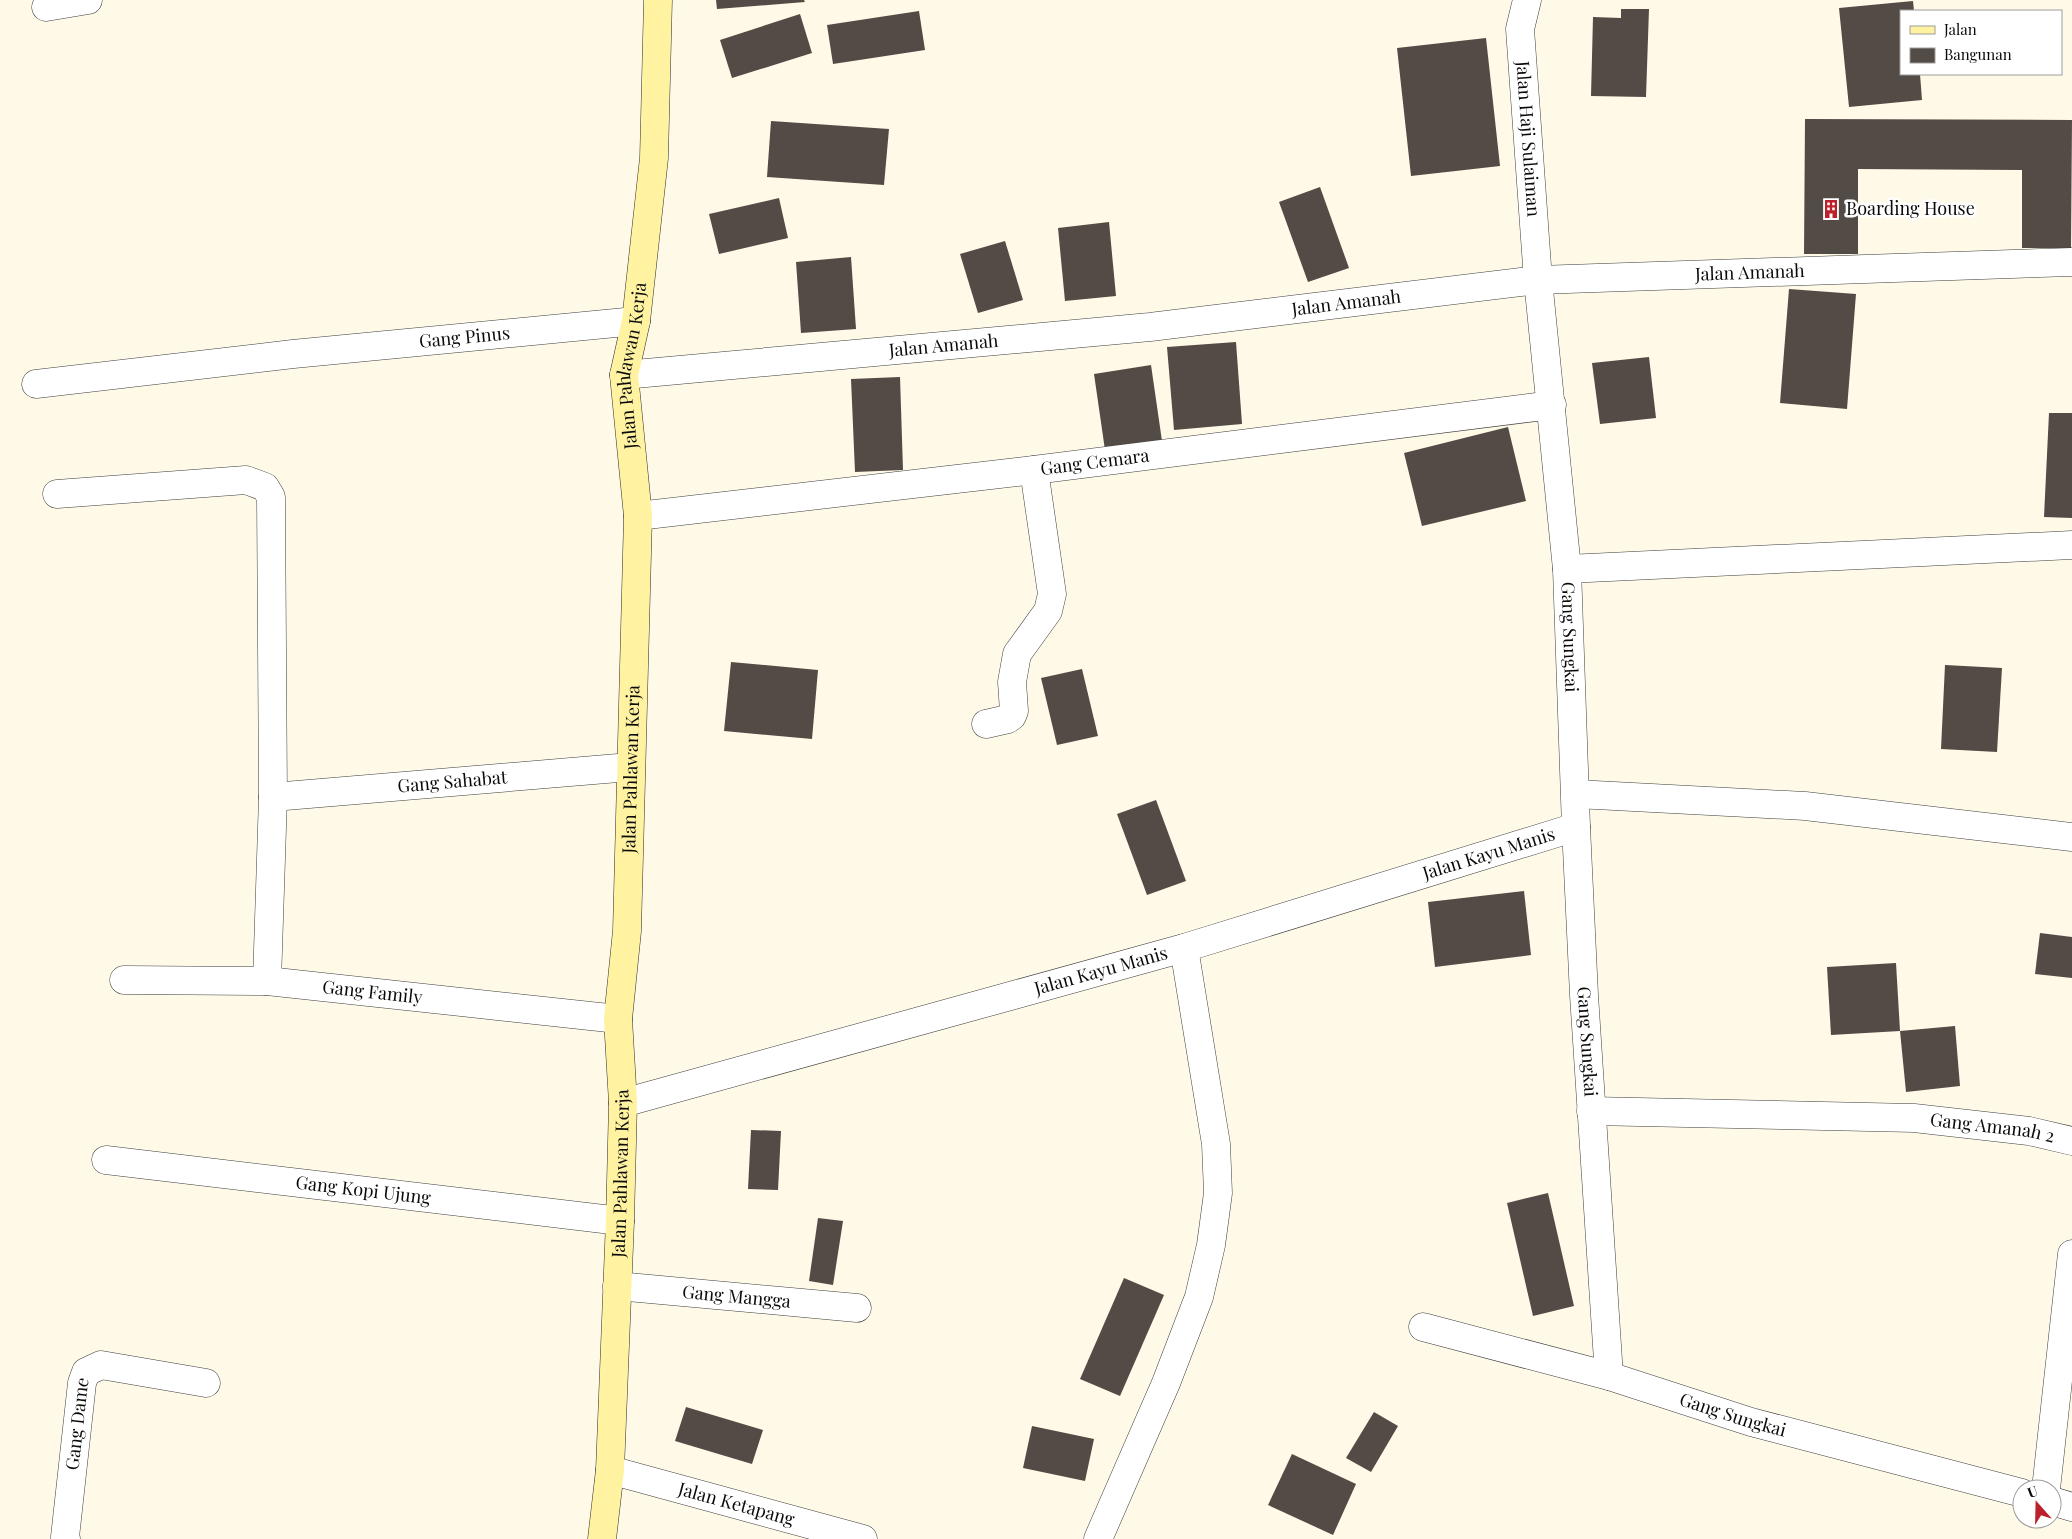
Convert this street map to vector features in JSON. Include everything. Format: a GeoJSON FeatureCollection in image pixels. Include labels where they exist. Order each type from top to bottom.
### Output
{"type":"FeatureCollection","features":[{"type":"Feature","properties":{"kind":"street"},"geometry":{"type":"LineString","coordinates":[[46,7],[88,0]]}},
{"type":"Feature","properties":{"kind":"street","name":"Jalan Pahlawan Kerja"},"geometry":{"type":"LineString","coordinates":[[602,1539],[610,1470],[620,1221],[622,1103],[618,1019],[627,931],[638,516],[624,375],[636,321],[654,158],[658,0]]}},
{"type":"Feature","properties":{"kind":"street","name":"Jalan Haji Sulaiman"},"geometry":{"type":"LineString","coordinates":[[1527,0],[1520,29],[1538,280]]}},
{"type":"Feature","properties":{"kind":"street","name":"Jalan Amanah"},"geometry":{"type":"LineString","coordinates":[[624,375],[1150,327],[1538,280],[2072,262]]}},
{"type":"Feature","properties":{"kind":"street","name":"Gang Sungkai"},"geometry":{"type":"LineString","coordinates":[[1538,280],[1567,569],[1576,827],[1591,1111],[1609,1376],[1751,1422],[2012,1490]]}},
{"type":"Feature","properties":{"kind":"street","name":"Gang Pinus"},"geometry":{"type":"LineString","coordinates":[[36,384],[293,354],[636,321]]}},
{"type":"Feature","properties":{"kind":"street","name":"Gang Cemara"},"geometry":{"type":"LineString","coordinates":[[638,516],[1034,470],[1552,405]]}},
{"type":"Feature","properties":{"kind":"street"},"geometry":{"type":"LineString","coordinates":[[986,724],[1012,716],[1014,711],[1012,682],[1017,654],[1048,610],[1052,594],[1034,470]]}},
{"type":"Feature","properties":{"kind":"street"},"geometry":{"type":"LineString","coordinates":[[57,494],[246,480],[265,487],[271,497],[273,797],[267,981]]}},
{"type":"Feature","properties":{"kind":"street"},"geometry":{"type":"LineString","coordinates":[[1567,569],[2072,545]]}},
{"type":"Feature","properties":{"kind":"street","name":"Gang Sahabat"},"geometry":{"type":"LineString","coordinates":[[273,797],[630,767]]}},
{"type":"Feature","properties":{"kind":"street"},"geometry":{"type":"LineString","coordinates":[[1576,794],[1805,806],[2072,837]]}},
{"type":"Feature","properties":{"kind":"street","name":"Jalan Kayu Manis"},"geometry":{"type":"LineString","coordinates":[[622,1103],[1184,948],[1576,827]]}},
{"type":"Feature","properties":{"kind":"street"},"geometry":{"type":"LineString","coordinates":[[1098,1539],[1166,1384],[1199,1297],[1218,1193],[1216,1144],[1184,948]]}},
{"type":"Feature","properties":{"kind":"street","name":"Gang Family"},"geometry":{"type":"LineString","coordinates":[[124,980],[267,981],[618,1019]]}},
{"type":"Feature","properties":{"kind":"street","name":"Gang Amanah 2"},"geometry":{"type":"LineString","coordinates":[[1591,1111],[1914,1118],[2030,1132],[2072,1141]]}},
{"type":"Feature","properties":{"kind":"street","name":"Gang Kopi Ujung"},"geometry":{"type":"LineString","coordinates":[[106,1160],[620,1221]]}},
{"type":"Feature","properties":{"kind":"street"},"geometry":{"type":"LineString","coordinates":[[2047,1479],[2072,1254]]}},
{"type":"Feature","properties":{"kind":"street","name":"Gang Mangga"},"geometry":{"type":"LineString","coordinates":[[617,1286],[857,1308]]}},
{"type":"Feature","properties":{"kind":"street"},"geometry":{"type":"LineString","coordinates":[[1423,1326],[1609,1376]]}},
{"type":"Feature","properties":{"kind":"street","name":"Gang Dame"},"geometry":{"type":"LineString","coordinates":[[66,1539],[82,1383],[86,1372],[102,1365],[206,1383]]}},
{"type":"Feature","properties":{"kind":"street","name":"Jalan Ketapang"},"geometry":{"type":"LineString","coordinates":[[610,1470],[863,1539]]}},
{"type":"Feature","properties":{"kind":"building"},"geometry":{"type":"Polygon","coordinates":[[[716,0],[804,0],[805,2],[717,9],[716,0]]]}},
{"type":"Feature","properties":{"kind":"building"},"geometry":{"type":"Polygon","coordinates":[[[1913,1],[1914,10],[1900,10],[1900,75],[1920,75],[1922,100],[1849,107],[1839,8],[1913,1]]]}},
{"type":"Feature","properties":{"kind":"building"},"geometry":{"type":"Polygon","coordinates":[[[1621,9],[1649,9],[1646,97],[1591,96],[1593,17],[1621,18],[1621,9]]]}},
{"type":"Feature","properties":{"kind":"building"},"geometry":{"type":"Polygon","coordinates":[[[919,11],[925,50],[833,64],[827,25],[919,11]]]}},
{"type":"Feature","properties":{"kind":"building"},"geometry":{"type":"Polygon","coordinates":[[[800,14],[812,53],[732,78],[720,40],[800,14]]]}},
{"type":"Feature","properties":{"kind":"building"},"geometry":{"type":"Polygon","coordinates":[[[1486,38],[1500,166],[1411,176],[1397,48],[1486,38]]]}},
{"type":"Feature","properties":{"kind":"building","name":"Boarding House"},"geometry":{"type":"Polygon","coordinates":[[[1805,119],[2072,120],[2071,248],[2022,248],[2022,170],[1858,169],[1858,254],[1804,254],[1805,119]]]}},
{"type":"Feature","properties":{"kind":"building"},"geometry":{"type":"Polygon","coordinates":[[[771,121],[889,129],[884,185],[767,177],[771,121]]]}},
{"type":"Feature","properties":{"kind":"building"},"geometry":{"type":"Polygon","coordinates":[[[1320,187],[1349,268],[1308,282],[1279,202],[1320,187]]]}},
{"type":"Feature","properties":{"kind":"building"},"geometry":{"type":"Polygon","coordinates":[[[779,198],[788,238],[719,254],[709,214],[779,198]]]}},
{"type":"Feature","properties":{"kind":"building"},"geometry":{"type":"Polygon","coordinates":[[[1109,222],[1116,296],[1065,301],[1058,228],[1109,222]]]}},
{"type":"Feature","properties":{"kind":"building"},"geometry":{"type":"Polygon","coordinates":[[[1005,241],[1023,300],[978,313],[960,254],[1005,241]]]}},
{"type":"Feature","properties":{"kind":"building"},"geometry":{"type":"Polygon","coordinates":[[[851,257],[856,329],[801,333],[796,262],[851,257]]]}},
{"type":"Feature","properties":{"kind":"building"},"geometry":{"type":"Polygon","coordinates":[[[1789,289],[1856,294],[1847,409],[1780,403],[1789,289]]]}},
{"type":"Feature","properties":{"kind":"building"},"geometry":{"type":"Polygon","coordinates":[[[1236,342],[1242,424],[1174,430],[1167,347],[1236,342]]]}},
{"type":"Feature","properties":{"kind":"building"},"geometry":{"type":"Polygon","coordinates":[[[1649,357],[1656,418],[1600,424],[1592,363],[1649,357]]]}},
{"type":"Feature","properties":{"kind":"building"},"geometry":{"type":"Polygon","coordinates":[[[1151,365],[1162,441],[1105,450],[1094,374],[1151,365]]]}},
{"type":"Feature","properties":{"kind":"building"},"geometry":{"type":"Polygon","coordinates":[[[900,377],[903,470],[855,472],[851,379],[900,377]]]}},
{"type":"Feature","properties":{"kind":"building"},"geometry":{"type":"Polygon","coordinates":[[[2049,413],[2072,413],[2072,518],[2044,517],[2049,413]]]}},
{"type":"Feature","properties":{"kind":"building"},"geometry":{"type":"Polygon","coordinates":[[[1508,427],[1526,501],[1422,526],[1404,453],[1508,427]]]}},
{"type":"Feature","properties":{"kind":"building"},"geometry":{"type":"Polygon","coordinates":[[[731,662],[818,670],[812,739],[724,731],[731,662]]]}},
{"type":"Feature","properties":{"kind":"building"},"geometry":{"type":"Polygon","coordinates":[[[1945,665],[2002,668],[1997,752],[1941,749],[1945,665]]]}},
{"type":"Feature","properties":{"kind":"building"},"geometry":{"type":"Polygon","coordinates":[[[1082,669],[1098,736],[1057,745],[1041,678],[1082,669]]]}},
{"type":"Feature","properties":{"kind":"building"},"geometry":{"type":"Polygon","coordinates":[[[1156,800],[1186,881],[1147,895],[1117,814],[1156,800]]]}},
{"type":"Feature","properties":{"kind":"building"},"geometry":{"type":"Polygon","coordinates":[[[1524,891],[1531,955],[1435,967],[1428,902],[1524,891]]]}},
{"type":"Feature","properties":{"kind":"building"},"geometry":{"type":"Polygon","coordinates":[[[2040,933],[2072,937],[2072,978],[2035,974],[2040,933]]]}},
{"type":"Feature","properties":{"kind":"building"},"geometry":{"type":"Polygon","coordinates":[[[1896,963],[1900,1031],[1831,1035],[1827,967],[1896,963]]]}},
{"type":"Feature","properties":{"kind":"building"},"geometry":{"type":"Polygon","coordinates":[[[1955,1026],[1960,1086],[1906,1092],[1900,1031],[1955,1026]]]}},
{"type":"Feature","properties":{"kind":"building"},"geometry":{"type":"Polygon","coordinates":[[[751,1130],[781,1131],[778,1190],[748,1189],[751,1130]]]}},
{"type":"Feature","properties":{"kind":"building"},"geometry":{"type":"Polygon","coordinates":[[[1548,1193],[1574,1306],[1533,1316],[1507,1203],[1548,1193]]]}},
{"type":"Feature","properties":{"kind":"building"},"geometry":{"type":"Polygon","coordinates":[[[818,1218],[843,1221],[833,1285],[809,1281],[818,1218]]]}},
{"type":"Feature","properties":{"kind":"building"},"geometry":{"type":"Polygon","coordinates":[[[1124,1278],[1164,1295],[1120,1396],[1080,1379],[1124,1278]]]}},
{"type":"Feature","properties":{"kind":"building"},"geometry":{"type":"Polygon","coordinates":[[[686,1407],[763,1430],[752,1464],[675,1441],[686,1407]]]}},
{"type":"Feature","properties":{"kind":"building"},"geometry":{"type":"Polygon","coordinates":[[[1374,1412],[1398,1426],[1371,1472],[1346,1458],[1374,1412]]]}},
{"type":"Feature","properties":{"kind":"building"},"geometry":{"type":"Polygon","coordinates":[[[1032,1426],[1094,1439],[1085,1481],[1023,1468],[1032,1426]]]}},
{"type":"Feature","properties":{"kind":"building"},"geometry":{"type":"Polygon","coordinates":[[[1292,1454],[1356,1484],[1333,1535],[1268,1505],[1292,1454]]]}},
{"type":"Feature","properties":{"kind":"place","name":"Boarding House"},"geometry":{"type":"Point","coordinates":[1831,209]}}]}
